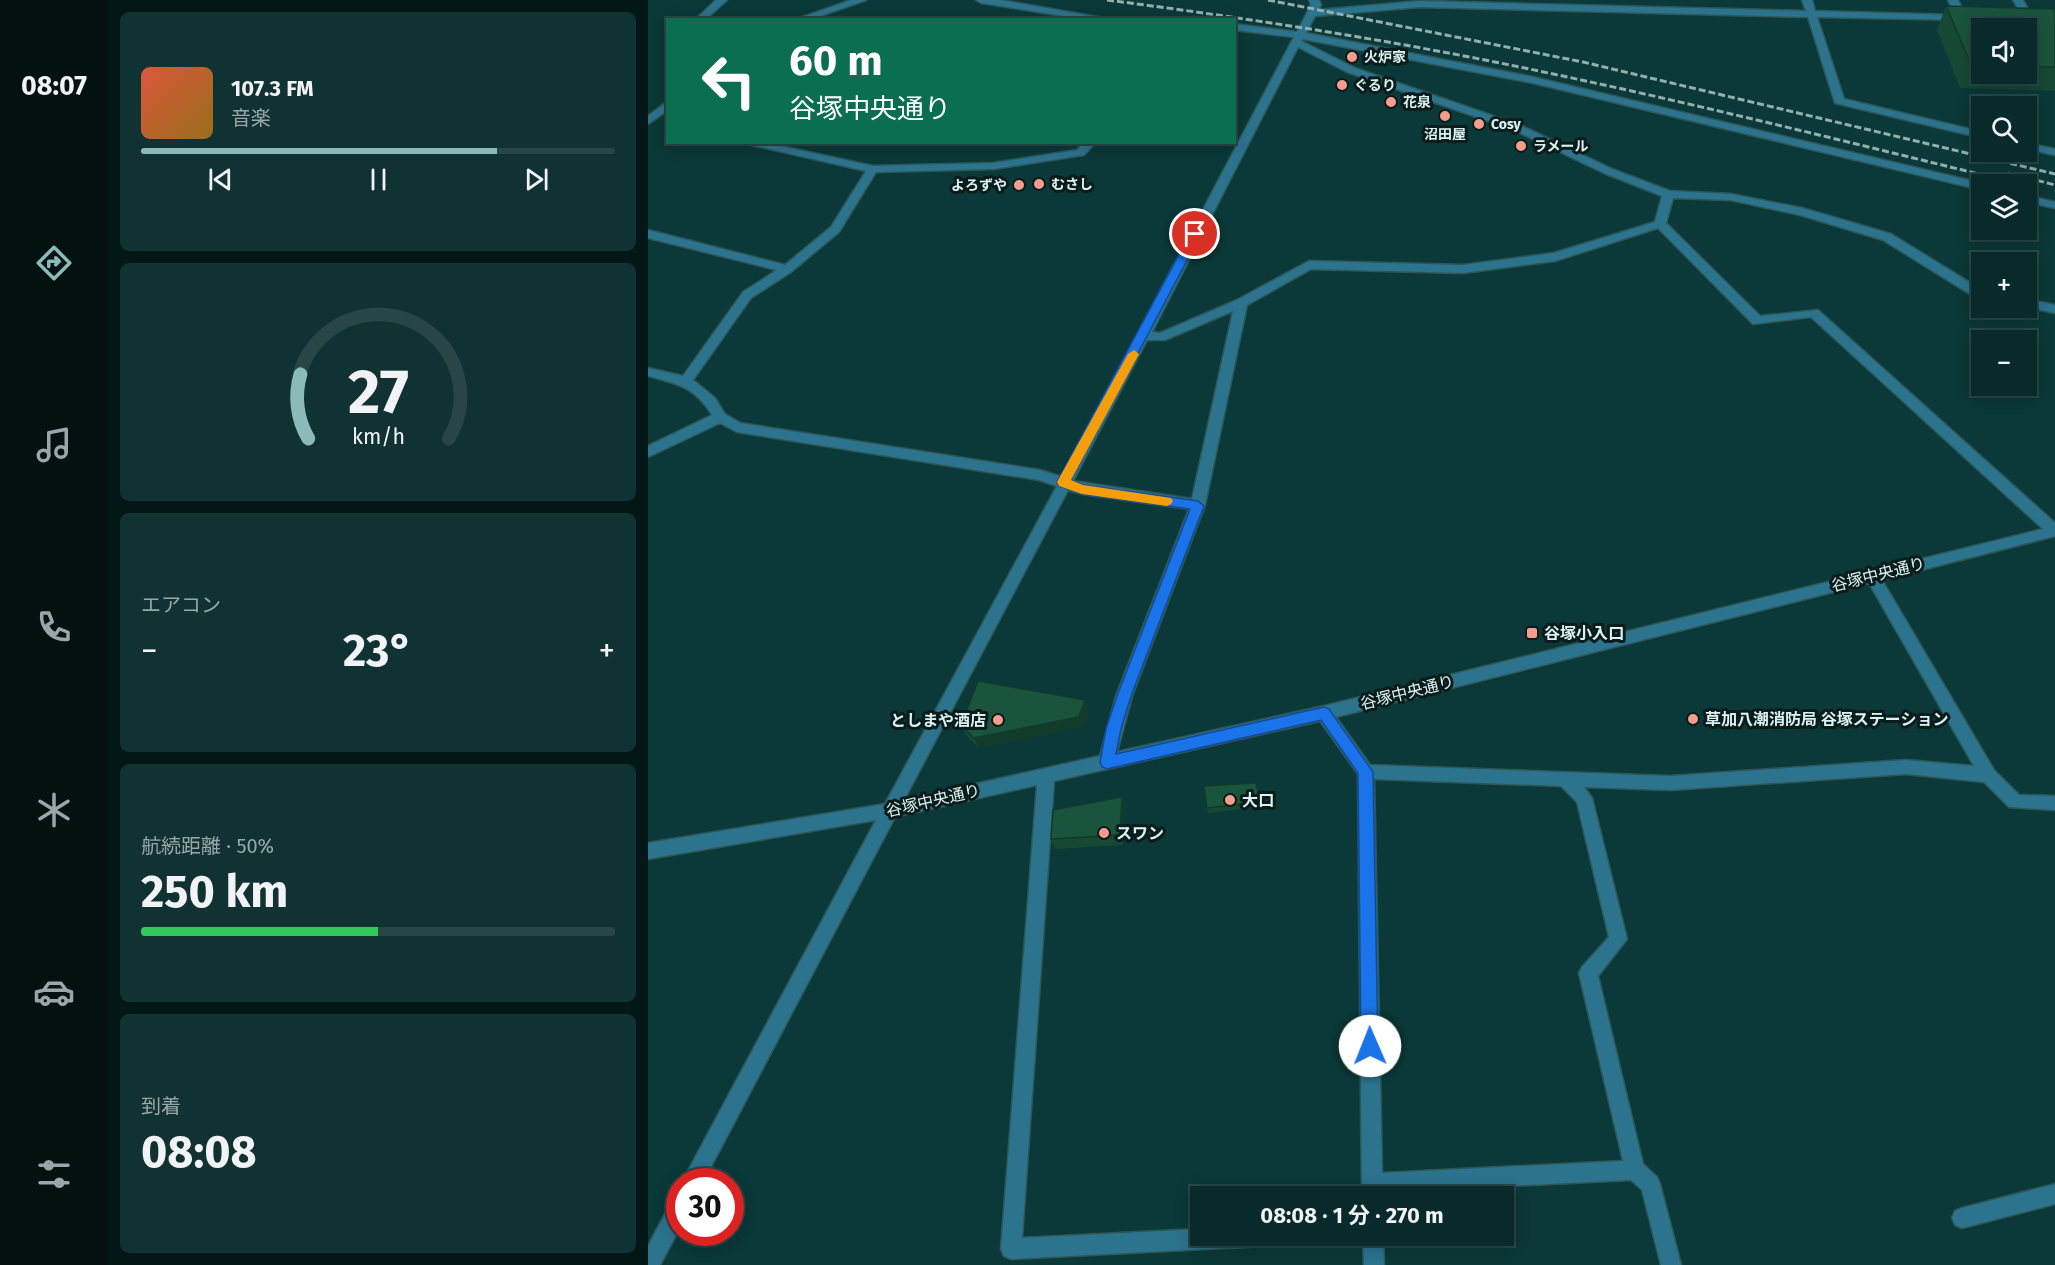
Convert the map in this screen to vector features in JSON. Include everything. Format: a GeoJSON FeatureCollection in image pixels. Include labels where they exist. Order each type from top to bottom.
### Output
{"type":"FeatureCollection","features":[{"type":"Feature","properties":{"kind":"street"},"geometry":{"type":"LineString","coordinates":[[701,18],[722,0]]}},
{"type":"Feature","properties":{"kind":"street"},"geometry":{"type":"LineString","coordinates":[[804,18],[861,0]]}},
{"type":"Feature","properties":{"kind":"street"},"geometry":{"type":"LineString","coordinates":[[981,0],[1098,18]]}},
{"type":"Feature","properties":{"kind":"street"},"geometry":{"type":"LineString","coordinates":[[1241,131],[1312,13],[1316,4],[1314,0]]}},
{"type":"Feature","properties":{"kind":"street"},"geometry":{"type":"LineString","coordinates":[[1698,0],[1700,11]]}},
{"type":"Feature","properties":{"kind":"street"},"geometry":{"type":"LineString","coordinates":[[1808,0],[1839,101],[1971,132]]}},
{"type":"Feature","properties":{"kind":"street"},"geometry":{"type":"LineString","coordinates":[[1953,0],[1961,18]]}},
{"type":"Feature","properties":{"kind":"street"},"geometry":{"type":"LineString","coordinates":[[2018,0],[2032,18]]}},
{"type":"Feature","properties":{"kind":"street"},"geometry":{"type":"LineString","coordinates":[[1312,13],[1420,4],[1521,3],[1971,19]]}},
{"type":"Feature","properties":{"kind":"street"},"geometry":{"type":"LineString","coordinates":[[1236,27],[1533,80],[1971,184]]}},
{"type":"Feature","properties":{"kind":"street"},"geometry":{"type":"LineString","coordinates":[[1297,39],[1351,70],[1518,128],[1608,171],[1668,194],[1731,196],[1802,212],[1887,237],[1971,289]]}},
{"type":"Feature","properties":{"kind":"street"},"geometry":{"type":"LineString","coordinates":[[648,105],[666,108]]}},
{"type":"Feature","properties":{"kind":"street"},"geometry":{"type":"LineString","coordinates":[[648,121],[666,108]]}},
{"type":"Feature","properties":{"kind":"street"},"geometry":{"type":"LineString","coordinates":[[754,144],[873,169],[993,166],[1080,153],[1089,144]]}},
{"type":"Feature","properties":{"kind":"street"},"geometry":{"type":"LineString","coordinates":[[699,1168],[887,811],[1143,336],[1235,144]]}},
{"type":"Feature","properties":{"kind":"street"},"geometry":{"type":"LineString","coordinates":[[2037,148],[2055,152]]}},
{"type":"Feature","properties":{"kind":"street"},"geometry":{"type":"LineString","coordinates":[[686,381],[747,295],[787,269],[835,229],[873,169]]}},
{"type":"Feature","properties":{"kind":"street"},"geometry":{"type":"LineString","coordinates":[[1660,224],[1668,194]]}},
{"type":"Feature","properties":{"kind":"street"},"geometry":{"type":"LineString","coordinates":[[2037,201],[2055,205]]}},
{"type":"Feature","properties":{"kind":"street"},"geometry":{"type":"LineString","coordinates":[[1143,336],[1161,338],[1241,303],[1309,265],[1463,269],[1555,257],[1660,224]]}},
{"type":"Feature","properties":{"kind":"street"},"geometry":{"type":"LineString","coordinates":[[1660,224],[1757,321],[1814,313],[2055,531]]}},
{"type":"Feature","properties":{"kind":"street"},"geometry":{"type":"LineString","coordinates":[[648,234],[787,269]]}},
{"type":"Feature","properties":{"kind":"street"},"geometry":{"type":"LineString","coordinates":[[1107,762],[1113,729],[1124,696],[1198,506],[1241,303]]}},
{"type":"Feature","properties":{"kind":"street"},"geometry":{"type":"LineString","coordinates":[[2037,305],[2055,309]]}},
{"type":"Feature","properties":{"kind":"street"},"geometry":{"type":"LineString","coordinates":[[648,372],[686,381],[710,402],[720,417],[737,427],[1040,475],[1082,489],[1198,506]]}},
{"type":"Feature","properties":{"kind":"street"},"geometry":{"type":"LineString","coordinates":[[648,452],[720,417]]}},
{"type":"Feature","properties":{"kind":"street","name":"谷塚中央通り"},"geometry":{"type":"LineString","coordinates":[[648,851],[887,811],[1324,713],[2055,531]]}},
{"type":"Feature","properties":{"kind":"street"},"geometry":{"type":"LineString","coordinates":[[1872,575],[1988,775],[2015,802],[2055,803]]}},
{"type":"Feature","properties":{"kind":"street"},"geometry":{"type":"LineString","coordinates":[[1324,713],[1366,772],[1372,1186]]}},
{"type":"Feature","properties":{"kind":"street"},"geometry":{"type":"LineString","coordinates":[[1366,772],[1670,783],[1906,768],[1988,775]]}},
{"type":"Feature","properties":{"kind":"street"},"geometry":{"type":"LineString","coordinates":[[1046,774],[1011,1249],[1190,1240]]}},
{"type":"Feature","properties":{"kind":"street"},"geometry":{"type":"LineString","coordinates":[[1564,778],[1584,798],[1618,939],[1588,974],[1635,1170],[1650,1184],[1671,1265]]}},
{"type":"Feature","properties":{"kind":"street"},"geometry":{"type":"LineString","coordinates":[[1425,1186],[1635,1170]]}},
{"type":"Feature","properties":{"kind":"street"},"geometry":{"type":"LineString","coordinates":[[1962,1218],[2055,1194]]}},
{"type":"Feature","properties":{"kind":"street"},"geometry":{"type":"LineString","coordinates":[[649,1265],[666,1233]]}},
{"type":"Feature","properties":{"kind":"street"},"geometry":{"type":"LineString","coordinates":[[1373,1246],[1374,1265]]}},
{"type":"Feature","properties":{"kind":"building"},"geometry":{"type":"Polygon","coordinates":[[[1946,6],[2055,9],[2055,67],[2037,66],[2037,18],[1971,18],[1971,64],[1946,6]]]}},
{"type":"Feature","properties":{"kind":"building"},"geometry":{"type":"Polygon","coordinates":[[[978,681],[1085,700],[1079,717],[974,738],[961,725],[978,681]]]}},
{"type":"Feature","properties":{"kind":"building"},"geometry":{"type":"Polygon","coordinates":[[[1256,783],[1260,802],[1207,808],[1204,786],[1256,783]]]}},
{"type":"Feature","properties":{"kind":"building"},"geometry":{"type":"Polygon","coordinates":[[[1122,797],[1120,835],[1051,839],[1053,810],[1122,797]]]}},
{"type":"Feature","properties":{"kind":"railway"},"geometry":{"type":"LineString","coordinates":[[1107,0],[1304,28],[1500,63],[1825,136],[1979,174]]}},
{"type":"Feature","properties":{"kind":"railway"},"geometry":{"type":"LineString","coordinates":[[1268,0],[1583,62],[2055,174]]}},
{"type":"Feature","properties":{"kind":"railway"},"geometry":{"type":"LineString","coordinates":[[2008,173],[2055,185]]}},
{"type":"Feature","properties":{"kind":"slow traffic"},"geometry":{"type":"LineString","coordinates":[[1134,354],[1064,482],[1082,489],[1167,501]]}},
{"type":"Feature","properties":{"kind":"place","name":"火炉家"},"geometry":{"type":"Point","coordinates":[1352,57]}},
{"type":"Feature","properties":{"kind":"place","name":"ぐるり"},"geometry":{"type":"Point","coordinates":[1342,85]}},
{"type":"Feature","properties":{"kind":"place","name":"花泉"},"geometry":{"type":"Point","coordinates":[1391,102]}},
{"type":"Feature","properties":{"kind":"place","name":"沼田屋"},"geometry":{"type":"Point","coordinates":[1445,116]}},
{"type":"Feature","properties":{"kind":"place","name":"Cosy"},"geometry":{"type":"Point","coordinates":[1479,124]}},
{"type":"Feature","properties":{"kind":"place","name":"ラメール"},"geometry":{"type":"Point","coordinates":[1521,146]}},
{"type":"Feature","properties":{"kind":"place","name":"むさし"},"geometry":{"type":"Point","coordinates":[1039,184]}},
{"type":"Feature","properties":{"kind":"place","name":"よろずや"},"geometry":{"type":"Point","coordinates":[1019,185]}},
{"type":"Feature","properties":{"kind":"place","name":"谷塚小入口"},"geometry":{"type":"Point","coordinates":[1532,633]}},
{"type":"Feature","properties":{"kind":"place","name":"草加八潮消防局 谷塚ステーション"},"geometry":{"type":"Point","coordinates":[1693,719]}},
{"type":"Feature","properties":{"kind":"place","name":"としまや酒店"},"geometry":{"type":"Point","coordinates":[998,720]}},
{"type":"Feature","properties":{"kind":"place","name":"大口"},"geometry":{"type":"Point","coordinates":[1230,800]}},
{"type":"Feature","properties":{"kind":"place","name":"スワン"},"geometry":{"type":"Point","coordinates":[1104,833]}},
{"type":"Feature","properties":{"kind":"route"},"geometry":{"type":"LineString","coordinates":[[1195,234],[1064,482],[1082,489],[1198,506],[1124,696],[1113,729],[1107,762],[1324,713],[1366,772],[1370,1046]]}}]}
